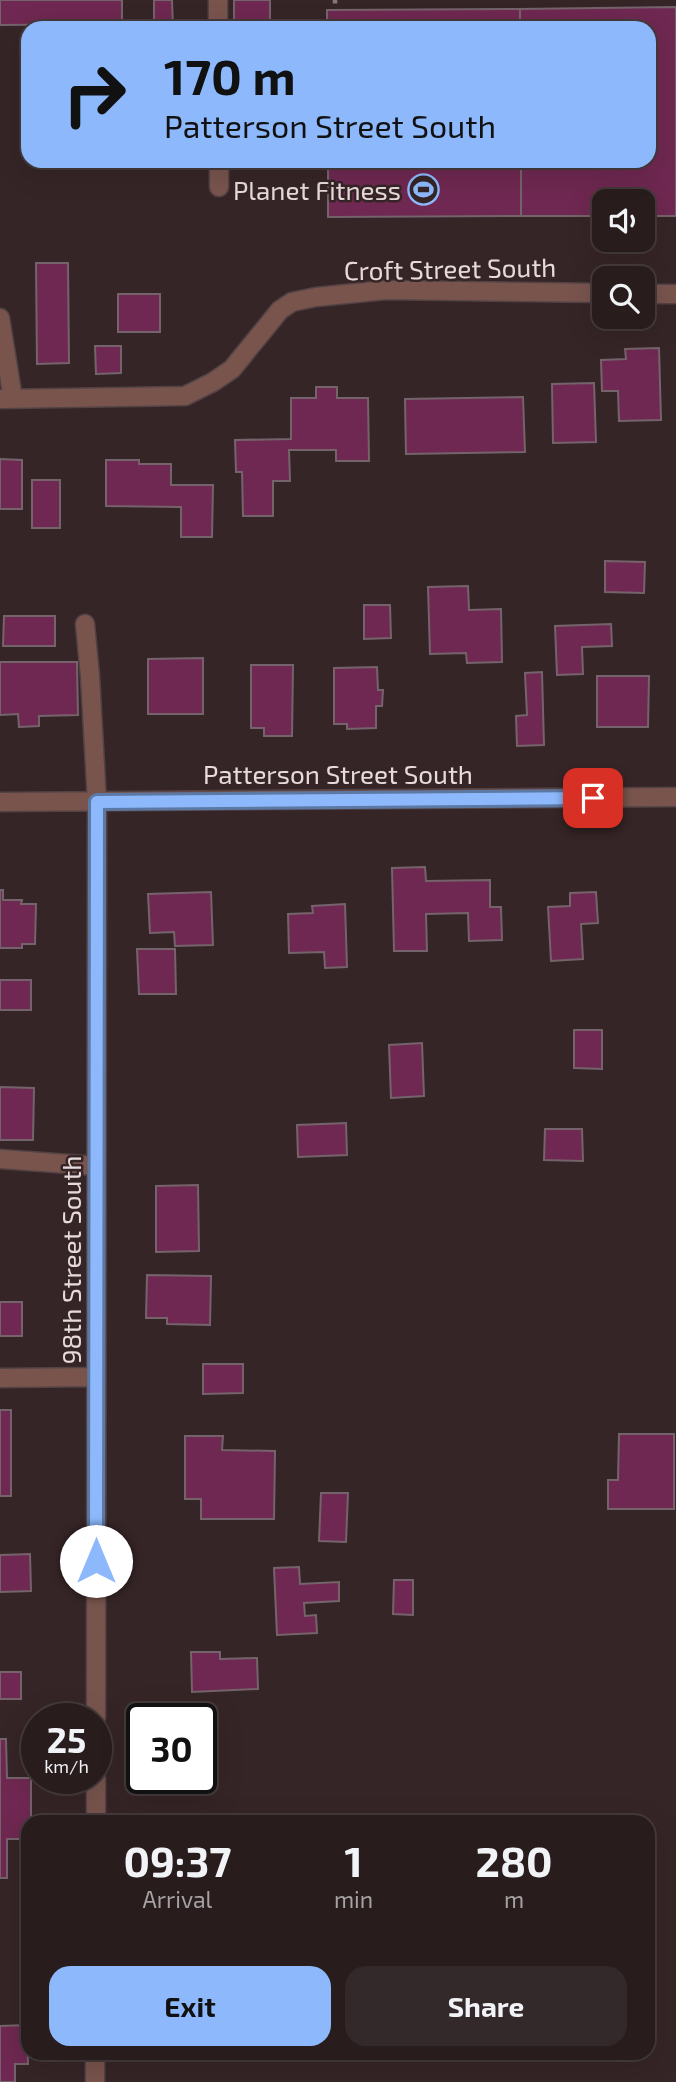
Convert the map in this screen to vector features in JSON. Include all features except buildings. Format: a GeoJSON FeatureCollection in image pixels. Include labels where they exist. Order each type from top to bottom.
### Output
{"type":"FeatureCollection","features":[{"type":"Feature","properties":{"kind":"street"},"geometry":{"type":"LineString","coordinates":[[218,0],[218,21]]}},
{"type":"Feature","properties":{"kind":"street"},"geometry":{"type":"LineString","coordinates":[[219,168],[219,187]]}},
{"type":"Feature","properties":{"kind":"street","name":"Croft Street South"},"geometry":{"type":"LineString","coordinates":[[6,399],[185,396],[232,369],[279,310],[292,302],[316,296],[387,290],[592,293]]}},
{"type":"Feature","properties":{"kind":"street"},"geometry":{"type":"LineString","coordinates":[[655,294],[676,295]]}},
{"type":"Feature","properties":{"kind":"street"},"geometry":{"type":"LineString","coordinates":[[0,318],[6,399]]}},
{"type":"Feature","properties":{"kind":"street","name":"98th Street South"},"geometry":{"type":"LineString","coordinates":[[85,624],[97,802],[96,1703]]}},
{"type":"Feature","properties":{"kind":"street","name":"Patterson Street South"},"geometry":{"type":"LineString","coordinates":[[0,802],[676,797]]}},
{"type":"Feature","properties":{"kind":"street"},"geometry":{"type":"LineString","coordinates":[[0,1159],[96,1166]]}},
{"type":"Feature","properties":{"kind":"street"},"geometry":{"type":"LineString","coordinates":[[0,1378],[96,1377]]}},
{"type":"Feature","properties":{"kind":"street"},"geometry":{"type":"LineString","coordinates":[[96,1794],[96,1815]]}},
{"type":"Feature","properties":{"kind":"street"},"geometry":{"type":"LineString","coordinates":[[95,2060],[95,2082]]}},
{"type":"Feature","properties":{"kind":"path"},"geometry":{"type":"LineString","coordinates":[[335,0],[335,7]]}},
{"type":"Feature","properties":{"kind":"place","name":"Planet Fitness"},"geometry":{"type":"Point","coordinates":[424,189]}},
{"type":"Feature","properties":{"kind":"route"},"geometry":{"type":"LineString","coordinates":[[96,1561],[97,802],[593,798]]}}]}
